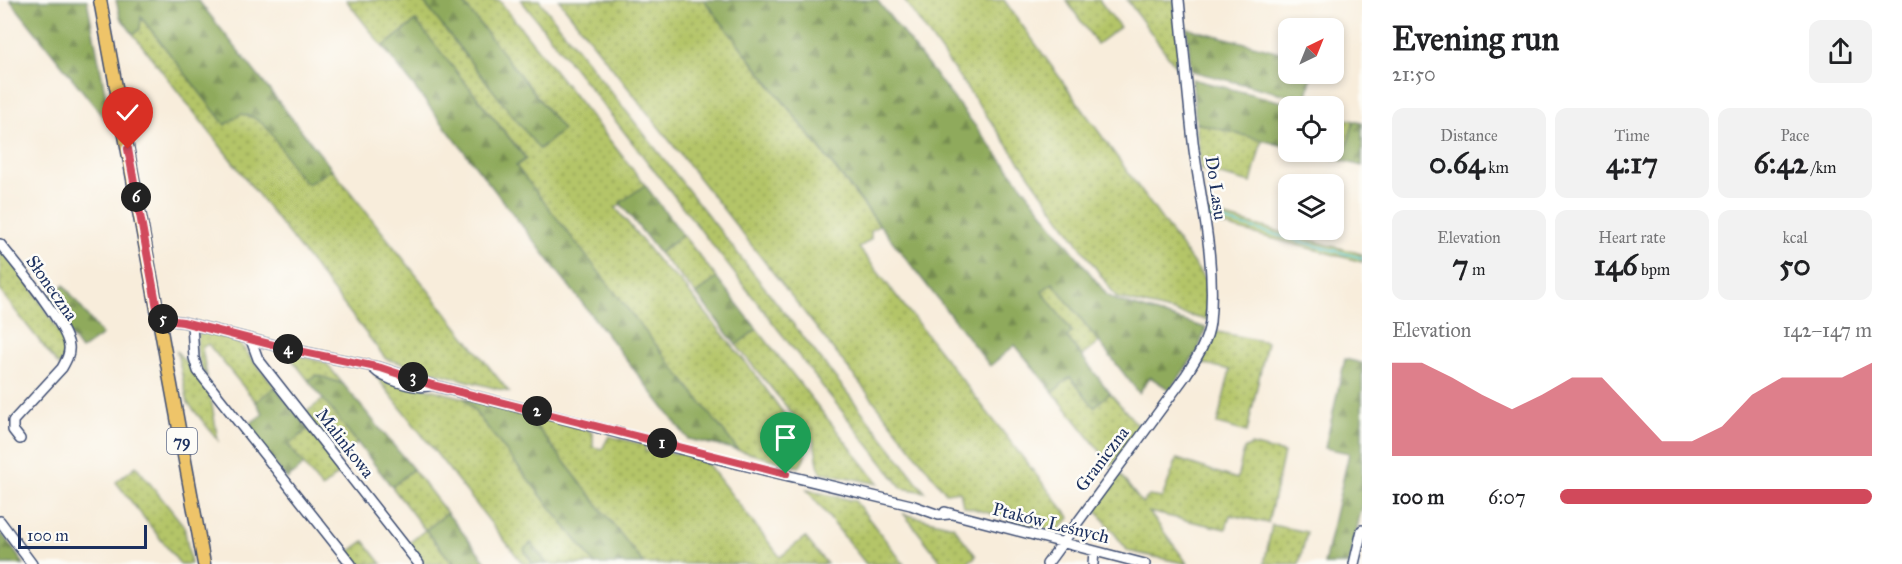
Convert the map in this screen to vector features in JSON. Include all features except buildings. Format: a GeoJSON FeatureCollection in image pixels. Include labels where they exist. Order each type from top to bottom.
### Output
{"type":"FeatureCollection","features":[{"type":"Feature","properties":{"kind":"main road","name":"79"},"geometry":{"type":"LineString","coordinates":[[100,0],[204,564]]}},
{"type":"Feature","properties":{"kind":"street","name":"Do Lasu"},"geometry":{"type":"LineString","coordinates":[[1179,0],[1213,294],[1210,324],[1203,346],[1185,375]]}},
{"type":"Feature","properties":{"kind":"street","name":"Słoneczna"},"geometry":{"type":"LineString","coordinates":[[0,244],[33,286],[69,343],[68,357],[62,368],[13,421],[13,430],[20,439]]}},
{"type":"Feature","properties":{"kind":"street","name":"Ptaków Leśnych"},"geometry":{"type":"LineString","coordinates":[[159,319],[192,324],[251,340],[328,355],[373,368],[378,373],[400,381],[427,387],[432,385],[731,462],[911,505],[939,515],[949,514],[1145,564]]}},
{"type":"Feature","properties":{"kind":"street"},"geometry":{"type":"LineString","coordinates":[[192,324],[194,358],[198,371],[351,564]]}},
{"type":"Feature","properties":{"kind":"street","name":"Malinkowa"},"geometry":{"type":"LineString","coordinates":[[251,340],[258,359],[419,564]]}},
{"type":"Feature","properties":{"kind":"street","name":"Graniczna"},"geometry":{"type":"LineString","coordinates":[[1047,564],[1185,375]]}},
{"type":"Feature","properties":{"kind":"street"},"geometry":{"type":"LineString","coordinates":[[0,521],[32,564]]}},
{"type":"Feature","properties":{"kind":"street"},"geometry":{"type":"LineString","coordinates":[[1354,564],[1362,530]]}},
{"type":"Feature","properties":{"kind":"street"},"geometry":{"type":"LineString","coordinates":[[1093,564],[1094,551]]}},
{"type":"Feature","properties":{"kind":"green space"},"geometry":{"type":"Polygon","coordinates":[[[10,0],[87,0],[112,128],[10,0]]]}},
{"type":"Feature","properties":{"kind":"green space"},"geometry":{"type":"Polygon","coordinates":[[[116,0],[198,0],[332,169],[308,184],[291,166],[263,124],[241,114],[225,125],[141,17],[140,29],[133,34],[120,17],[116,0]]]}},
{"type":"Feature","properties":{"kind":"green space"},"geometry":{"type":"Polygon","coordinates":[[[346,0],[422,0],[540,149],[563,130],[461,0],[499,0],[645,185],[616,208],[663,267],[680,281],[755,374],[802,439],[805,453],[804,460],[799,467],[738,450],[515,166],[526,158],[415,21],[383,47],[346,0]]]}},
{"type":"Feature","properties":{"kind":"green space"},"geometry":{"type":"Polygon","coordinates":[[[422,0],[461,0],[563,130],[539,149],[422,0]]]}},
{"type":"Feature","properties":{"kind":"green space"},"geometry":{"type":"Polygon","coordinates":[[[521,0],[539,0],[925,492],[902,488],[521,0]]]}},
{"type":"Feature","properties":{"kind":"green space"},"geometry":{"type":"Polygon","coordinates":[[[559,0],[704,0],[879,225],[871,231],[871,239],[859,248],[1070,518],[1057,532],[963,506],[960,491],[946,493],[559,0]]]}},
{"type":"Feature","properties":{"kind":"green space"},"geometry":{"type":"Polygon","coordinates":[[[704,0],[877,0],[1107,295],[1118,301],[1206,328],[1198,351],[1170,390],[1150,377],[1139,393],[1053,283],[1042,291],[1072,332],[1067,337],[1110,393],[1094,407],[1070,377],[1053,392],[1015,345],[990,366],[704,0]]]}},
{"type":"Feature","properties":{"kind":"green space"},"geometry":{"type":"Polygon","coordinates":[[[904,0],[1004,0],[1209,285],[1207,320],[1117,298],[904,0]]]}},
{"type":"Feature","properties":{"kind":"green space"},"geometry":{"type":"Polygon","coordinates":[[[1066,0],[1099,0],[1120,27],[1097,44],[1066,0]]]}},
{"type":"Feature","properties":{"kind":"green space"},"geometry":{"type":"Polygon","coordinates":[[[1127,0],[1174,0],[1182,75],[1127,0]]]}},
{"type":"Feature","properties":{"kind":"green space"},"geometry":{"type":"Polygon","coordinates":[[[140,16],[225,124],[241,114],[263,124],[291,165],[308,183],[332,169],[509,392],[386,359],[133,34],[140,29],[140,16]]]}},
{"type":"Feature","properties":{"kind":"green space"},"geometry":{"type":"Polygon","coordinates":[[[416,21],[526,159],[516,166],[738,450],[688,439],[383,47],[416,21]]]}},
{"type":"Feature","properties":{"kind":"green space"},"geometry":{"type":"Polygon","coordinates":[[[1187,28],[1278,51],[1278,84],[1310,84],[1307,96],[1290,96],[1191,71],[1187,28]]]}},
{"type":"Feature","properties":{"kind":"green space"},"geometry":{"type":"Polygon","coordinates":[[[1192,79],[1278,101],[1278,144],[1196,123],[1192,79]]]}},
{"type":"Feature","properties":{"kind":"green space"},"geometry":{"type":"Polygon","coordinates":[[[1344,118],[1354,121],[1344,157],[1344,118]]]}},
{"type":"Feature","properties":{"kind":"green space"},"geometry":{"type":"Polygon","coordinates":[[[1354,121],[1362,123],[1362,166],[1344,161],[1354,121]]]}},
{"type":"Feature","properties":{"kind":"green space"},"geometry":{"type":"Polygon","coordinates":[[[1196,123],[1262,140],[1251,183],[1201,170],[1196,123]]]}},
{"type":"Feature","properties":{"kind":"green space"},"geometry":{"type":"Polygon","coordinates":[[[645,185],[683,235],[659,253],[620,203],[645,185]]]}},
{"type":"Feature","properties":{"kind":"green space"},"geometry":{"type":"Polygon","coordinates":[[[1207,212],[1278,231],[1278,240],[1310,240],[1362,254],[1362,262],[1209,222],[1207,212]]]}},
{"type":"Feature","properties":{"kind":"green space"},"geometry":{"type":"Polygon","coordinates":[[[683,235],[717,278],[696,294],[659,253],[683,235]]]}},
{"type":"Feature","properties":{"kind":"green space"},"geometry":{"type":"Polygon","coordinates":[[[0,248],[36,294],[64,340],[65,357],[59,366],[0,291],[0,248]]]}},
{"type":"Feature","properties":{"kind":"green space"},"geometry":{"type":"Polygon","coordinates":[[[717,278],[757,329],[736,345],[696,294],[717,278]]]}},
{"type":"Feature","properties":{"kind":"green space"},"geometry":{"type":"Polygon","coordinates":[[[1053,283],[1099,342],[1082,356],[1066,337],[1072,332],[1041,291],[1053,283]]]}},
{"type":"Feature","properties":{"kind":"green space"},"geometry":{"type":"Polygon","coordinates":[[[64,285],[102,335],[81,350],[45,300],[64,285]]]}},
{"type":"Feature","properties":{"kind":"green space"},"geometry":{"type":"Polygon","coordinates":[[[757,329],[879,484],[821,472],[812,438],[736,345],[757,329]]]}},
{"type":"Feature","properties":{"kind":"green space"},"geometry":{"type":"Polygon","coordinates":[[[205,331],[239,343],[275,387],[256,402],[208,344],[202,348],[207,377],[197,350],[199,333],[205,331]]]}},
{"type":"Feature","properties":{"kind":"green space"},"geometry":{"type":"Polygon","coordinates":[[[1213,331],[1267,342],[1247,432],[1217,424],[1230,370],[1201,363],[1213,331]]]}},
{"type":"Feature","properties":{"kind":"green space"},"geometry":{"type":"Polygon","coordinates":[[[177,352],[209,387],[218,440],[188,403],[177,352]]]}},
{"type":"Feature","properties":{"kind":"green space"},"geometry":{"type":"Polygon","coordinates":[[[287,353],[326,363],[343,384],[317,375],[308,380],[287,353]]]}},
{"type":"Feature","properties":{"kind":"green space"},"geometry":{"type":"Polygon","coordinates":[[[1345,359],[1362,363],[1362,506],[1349,564],[1324,564],[1349,453],[1325,448],[1345,359]]]}},
{"type":"Feature","properties":{"kind":"green space"},"geometry":{"type":"Polygon","coordinates":[[[317,375],[343,384],[413,469],[392,487],[308,380],[317,375]]]}},
{"type":"Feature","properties":{"kind":"green space"},"geometry":{"type":"Polygon","coordinates":[[[375,375],[464,398],[595,564],[547,564],[531,543],[525,552],[533,564],[523,564],[375,375]]]}},
{"type":"Feature","properties":{"kind":"green space"},"geometry":{"type":"Polygon","coordinates":[[[1070,377],[1094,407],[1110,393],[1141,429],[1112,466],[1053,392],[1070,377]]]}},
{"type":"Feature","properties":{"kind":"green space"},"geometry":{"type":"Polygon","coordinates":[[[275,387],[308,429],[288,445],[304,465],[287,479],[245,427],[263,414],[256,402],[275,387]]]}},
{"type":"Feature","properties":{"kind":"green space"},"geometry":{"type":"Polygon","coordinates":[[[464,398],[526,413],[644,564],[595,564],[464,398]]]}},
{"type":"Feature","properties":{"kind":"green space"},"geometry":{"type":"Polygon","coordinates":[[[324,399],[357,443],[340,457],[305,413],[324,399]]]}},
{"type":"Feature","properties":{"kind":"green space"},"geometry":{"type":"Polygon","coordinates":[[[526,413],[584,428],[593,433],[593,447],[602,449],[609,436],[646,445],[645,451],[650,452],[652,446],[670,453],[703,458],[780,557],[805,537],[827,564],[644,564],[526,413]]]}},
{"type":"Feature","properties":{"kind":"green space"},"geometry":{"type":"Polygon","coordinates":[[[308,429],[341,472],[322,488],[288,445],[308,429]]]}},
{"type":"Feature","properties":{"kind":"green space"},"geometry":{"type":"Polygon","coordinates":[[[1251,445],[1284,453],[1268,523],[1230,515],[1226,529],[1149,512],[1188,564],[1128,551],[1093,506],[1118,472],[1142,503],[1149,496],[1162,498],[1177,459],[1237,479],[1244,449],[1251,445]]]}},
{"type":"Feature","properties":{"kind":"green space"},"geometry":{"type":"Polygon","coordinates":[[[136,466],[184,526],[191,564],[180,564],[116,482],[136,466]]]}},
{"type":"Feature","properties":{"kind":"green space"},"geometry":{"type":"Polygon","coordinates":[[[413,469],[447,513],[426,530],[453,564],[424,564],[408,544],[425,530],[392,487],[413,469]]]}},
{"type":"Feature","properties":{"kind":"green space"},"geometry":{"type":"Polygon","coordinates":[[[807,490],[855,501],[904,564],[866,564],[807,490]]]}},
{"type":"Feature","properties":{"kind":"green space"},"geometry":{"type":"Polygon","coordinates":[[[447,513],[488,564],[453,564],[426,530],[447,513]]]}},
{"type":"Feature","properties":{"kind":"green space"},"geometry":{"type":"Polygon","coordinates":[[[904,514],[953,526],[976,556],[966,564],[943,564],[904,514]]]}},
{"type":"Feature","properties":{"kind":"green space"},"geometry":{"type":"Polygon","coordinates":[[[1272,525],[1307,532],[1299,564],[1264,564],[1272,525]]]}},
{"type":"Feature","properties":{"kind":"green space"},"geometry":{"type":"Polygon","coordinates":[[[0,531],[24,564],[0,564],[0,531]]]}},
{"type":"Feature","properties":{"kind":"green space"},"geometry":{"type":"Polygon","coordinates":[[[364,541],[382,564],[354,564],[346,554],[364,541]]]}},
{"type":"Feature","properties":{"kind":"green space"},"geometry":{"type":"Polygon","coordinates":[[[531,543],[547,564],[533,564],[524,549],[531,543]]]}},
{"type":"Feature","properties":{"kind":"waterway"},"geometry":{"type":"LineString","coordinates":[[1210,217],[1362,258]]}},
{"type":"Feature","properties":{"kind":"route"},"geometry":{"type":"LineString","coordinates":[[128,149],[159,319],[175,320],[289,349],[328,355],[373,368],[381,368],[426,381],[432,385],[616,430],[700,452],[717,459],[786,474]]}}]}
